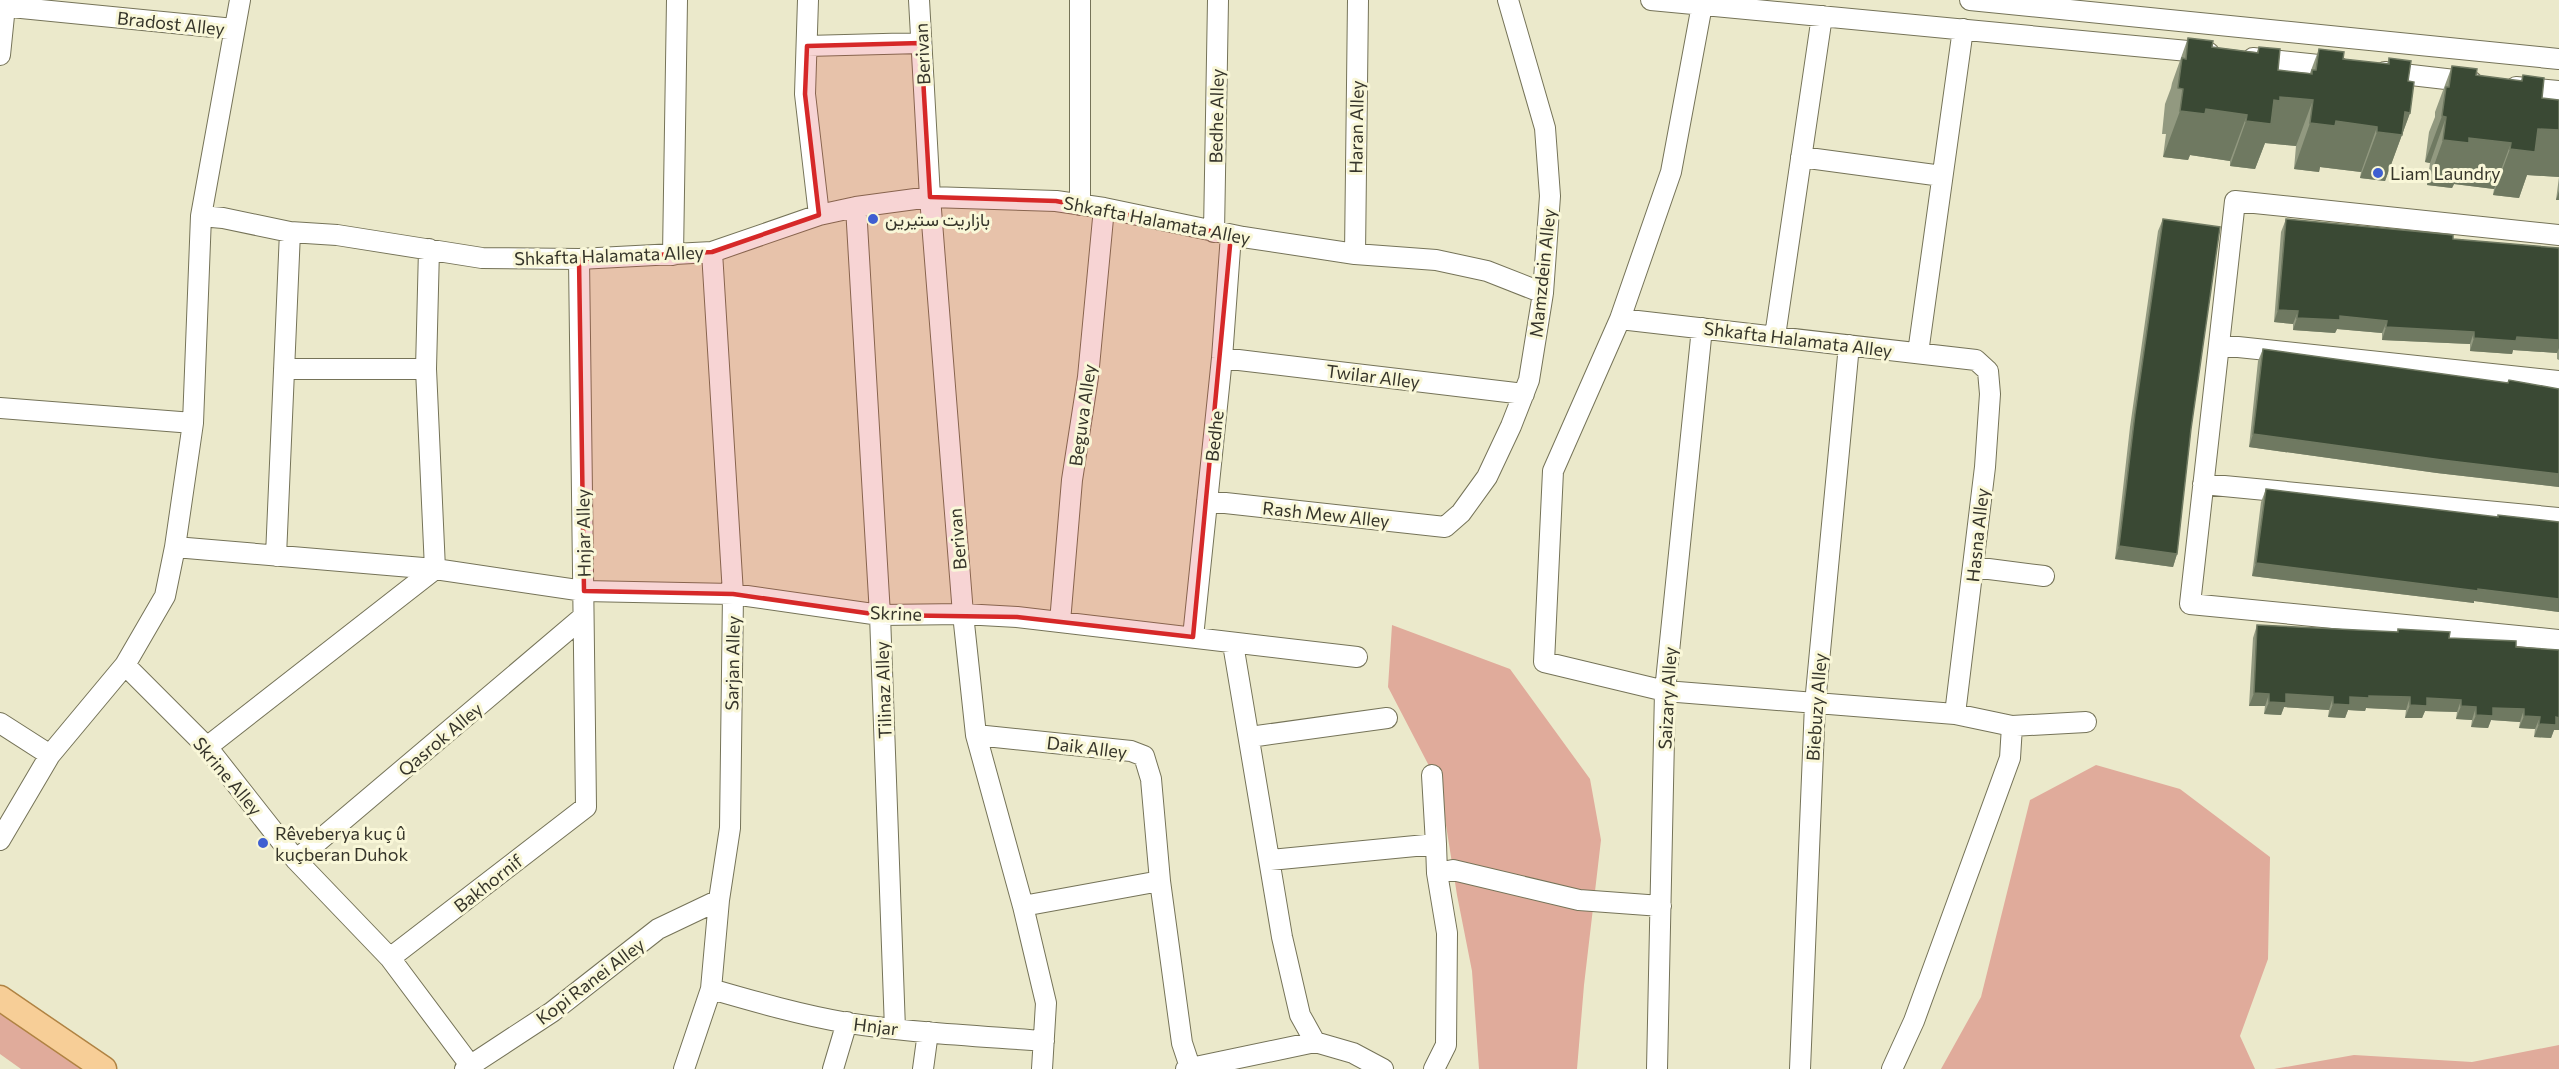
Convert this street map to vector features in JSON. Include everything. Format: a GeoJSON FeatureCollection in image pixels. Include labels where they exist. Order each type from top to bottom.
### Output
{"type":"FeatureCollection","features":[{"type":"Feature","properties":{"kind":"main road"},"geometry":{"type":"LineString","coordinates":[[0,998],[104,1069]]}},
{"type":"Feature","properties":{"kind":"street"},"geometry":{"type":"LineString","coordinates":[[0,840],[50,755],[125,665],[165,596],[175,547],[193,423],[201,216],[240,0]]}},
{"type":"Feature","properties":{"kind":"street"},"geometry":{"type":"LineString","coordinates":[[673,255],[677,0]]}},
{"type":"Feature","properties":{"kind":"street"},"geometry":{"type":"LineString","coordinates":[[807,0],[805,94],[819,215]]}},
{"type":"Feature","properties":{"kind":"street","name":"Berivan"},"geometry":{"type":"LineString","coordinates":[[919,0],[930,197],[963,614],[976,735],[1023,906],[1046,1003],[1042,1069]]}},
{"type":"Feature","properties":{"kind":"street"},"geometry":{"type":"LineString","coordinates":[[1080,0],[1080,205]]}},
{"type":"Feature","properties":{"kind":"street","name":"Bedhe Alley"},"geometry":{"type":"LineString","coordinates":[[1218,0],[1223,233]]}},
{"type":"Feature","properties":{"kind":"street","name":"Haran Alley"},"geometry":{"type":"LineString","coordinates":[[1355,254],[1358,0]]}},
{"type":"Feature","properties":{"kind":"street","name":"Mamzdein Alley"},"geometry":{"type":"LineString","coordinates":[[1445,527],[1461,513],[1487,477],[1530,380],[1543,293],[1550,196],[1545,128],[1508,0]]}},
{"type":"Feature","properties":{"kind":"street"},"geometry":{"type":"LineString","coordinates":[[1650,0],[1963,29],[2559,91]]}},
{"type":"Feature","properties":{"kind":"street"},"geometry":{"type":"LineString","coordinates":[[1970,0],[2559,59]]}},
{"type":"Feature","properties":{"kind":"street"},"geometry":{"type":"LineString","coordinates":[[1702,5],[1671,172],[1620,319],[1553,471],[1544,662],[1665,691],[1955,714],[2012,726],[2086,722]]}},
{"type":"Feature","properties":{"kind":"street"},"geometry":{"type":"LineString","coordinates":[[0,55],[3,6]]}},
{"type":"Feature","properties":{"kind":"street","name":"Bradost Alley"},"geometry":{"type":"LineString","coordinates":[[3,6],[234,29]]}},
{"type":"Feature","properties":{"kind":"street"},"geometry":{"type":"LineString","coordinates":[[1775,336],[1822,16]]}},
{"type":"Feature","properties":{"kind":"street"},"geometry":{"type":"LineString","coordinates":[[1918,353],[1963,29]]}},
{"type":"Feature","properties":{"kind":"street"},"geometry":{"type":"LineString","coordinates":[[807,46],[921,43]]}},
{"type":"Feature","properties":{"kind":"street"},"geometry":{"type":"LineString","coordinates":[[1801,157],[1942,176]]}},
{"type":"Feature","properties":{"kind":"street","name":"Shkafta Halamata Alley"},"geometry":{"type":"LineString","coordinates":[[201,216],[223,218],[290,232],[337,234],[482,258],[579,259],[712,252],[819,215],[856,207],[930,197],[1056,201],[1104,208],[1223,233],[1355,254],[1436,260],[1477,269],[1543,293]]}},
{"type":"Feature","properties":{"kind":"street"},"geometry":{"type":"LineString","coordinates":[[2559,235],[2235,201],[2190,604],[2559,640]]}},
{"type":"Feature","properties":{"kind":"street","name":"Tilinaz Alley"},"geometry":{"type":"LineString","coordinates":[[856,207],[880,615],[895,1029]]}},
{"type":"Feature","properties":{"kind":"street","name":"Beguva Alley"},"geometry":{"type":"LineString","coordinates":[[1060,622],[1072,480],[1088,377],[1104,208]]}},
{"type":"Feature","properties":{"kind":"street"},"geometry":{"type":"LineString","coordinates":[[276,556],[290,232]]}},
{"type":"Feature","properties":{"kind":"street","name":"Bedhe"},"geometry":{"type":"LineString","coordinates":[[1193,637],[1221,358],[1223,233]]}},
{"type":"Feature","properties":{"kind":"street"},"geometry":{"type":"LineString","coordinates":[[207,747],[435,569],[426,369],[429,249]]}},
{"type":"Feature","properties":{"kind":"street","name":"Sarjan Alley"},"geometry":{"type":"LineString","coordinates":[[684,1069],[711,989],[719,900],[730,828],[733,594],[712,252]]}},
{"type":"Feature","properties":{"kind":"street","name":"Hnjar Alley"},"geometry":{"type":"LineString","coordinates":[[579,259],[586,807]]}},
{"type":"Feature","properties":{"kind":"street","name":"Shkafta Halamata Alley"},"geometry":{"type":"LineString","coordinates":[[1620,319],[1976,360]]}},
{"type":"Feature","properties":{"kind":"street","name":"Saizary Alley"},"geometry":{"type":"LineString","coordinates":[[1657,1069],[1665,691],[1702,328]]}},
{"type":"Feature","properties":{"kind":"street","name":"Biebuzy Alley"},"geometry":{"type":"LineString","coordinates":[[1800,1069],[1815,704],[1849,345]]}},
{"type":"Feature","properties":{"kind":"street"},"geometry":{"type":"LineString","coordinates":[[2219,345],[2559,381]]}},
{"type":"Feature","properties":{"kind":"street","name":"Twilar Alley"},"geometry":{"type":"LineString","coordinates":[[1221,358],[1524,394]]}},
{"type":"Feature","properties":{"kind":"street","name":"Hasna Alley"},"geometry":{"type":"LineString","coordinates":[[1955,714],[1985,466],[1990,394],[1988,371],[1976,360]]}},
{"type":"Feature","properties":{"kind":"street"},"geometry":{"type":"LineString","coordinates":[[284,369],[426,369]]}},
{"type":"Feature","properties":{"kind":"street"},"geometry":{"type":"LineString","coordinates":[[0,408],[193,423]]}},
{"type":"Feature","properties":{"kind":"street"},"geometry":{"type":"LineString","coordinates":[[2203,484],[2559,518]]}},
{"type":"Feature","properties":{"kind":"street","name":"Rash Mew Alley"},"geometry":{"type":"LineString","coordinates":[[1207,501],[1445,527]]}},
{"type":"Feature","properties":{"kind":"street","name":"Skrine"},"geometry":{"type":"LineString","coordinates":[[175,547],[435,569],[584,591],[733,594],[880,615],[963,614],[1060,622],[1358,657]]}},
{"type":"Feature","properties":{"kind":"street"},"geometry":{"type":"LineString","coordinates":[[1973,567],[2044,576]]}},
{"type":"Feature","properties":{"kind":"street","name":"Qasrok Alley"},"geometry":{"type":"LineString","coordinates":[[296,860],[583,617]]}},
{"type":"Feature","properties":{"kind":"street"},"geometry":{"type":"LineString","coordinates":[[1233,644],[1282,937],[1300,1015],[1315,1042]]}},
{"type":"Feature","properties":{"kind":"street","name":"Skrine Alley"},"geometry":{"type":"LineString","coordinates":[[125,665],[207,747],[296,860],[390,958],[469,1068]]}},
{"type":"Feature","properties":{"kind":"street"},"geometry":{"type":"LineString","coordinates":[[1250,737],[1387,718]]}},
{"type":"Feature","properties":{"kind":"street"},"geometry":{"type":"LineString","coordinates":[[0,723],[50,755]]}},
{"type":"Feature","properties":{"kind":"street"},"geometry":{"type":"LineString","coordinates":[[1892,1069],[1914,1021],[2010,758],[2012,726]]}},
{"type":"Feature","properties":{"kind":"street","name":"Daik Alley"},"geometry":{"type":"LineString","coordinates":[[976,735],[1131,751],[1144,756],[1151,779],[1160,881],[1182,1043],[1188,1068]]}},
{"type":"Feature","properties":{"kind":"street"},"geometry":{"type":"LineString","coordinates":[[1432,775],[1437,873],[1447,933],[1446,1045],[1434,1069]]}},
{"type":"Feature","properties":{"kind":"street","name":"Bakhornif"},"geometry":{"type":"LineString","coordinates":[[390,958],[586,807]]}},
{"type":"Feature","properties":{"kind":"street"},"geometry":{"type":"LineString","coordinates":[[1270,860],[1436,844]]}},
{"type":"Feature","properties":{"kind":"street"},"geometry":{"type":"LineString","coordinates":[[1437,873],[1453,870],[1579,900],[1660,906]]}},
{"type":"Feature","properties":{"kind":"street"},"geometry":{"type":"LineString","coordinates":[[1023,906],[1160,881]]}},
{"type":"Feature","properties":{"kind":"street","name":"Kopi Ranei Alley"},"geometry":{"type":"LineString","coordinates":[[469,1068],[552,1012],[658,929],[719,900]]}},
{"type":"Feature","properties":{"kind":"street","name":"Hnjar"},"geometry":{"type":"LineString","coordinates":[[711,989],[784,1010],[847,1023],[1044,1041]]}},
{"type":"Feature","properties":{"kind":"street"},"geometry":{"type":"LineString","coordinates":[[833,1069],[847,1023]]}},
{"type":"Feature","properties":{"kind":"street"},"geometry":{"type":"LineString","coordinates":[[923,1069],[928,1032]]}},
{"type":"Feature","properties":{"kind":"street"},"geometry":{"type":"LineString","coordinates":[[1188,1068],[1315,1042],[1353,1053],[1383,1069]]}},
{"type":"Feature","properties":{"kind":"highlighted area"},"geometry":{"type":"Polygon","coordinates":[[[921,43],[930,197],[1056,201],[1231,235],[1193,637],[1017,617],[880,615],[733,594],[584,591],[579,259],[712,252],[819,215],[805,94],[807,46],[921,43]]]}},
{"type":"Feature","properties":{"kind":"shaded area"},"geometry":{"type":"Polygon","coordinates":[[[1392,625],[1510,669],[1590,779],[1601,840],[1577,1069],[1479,1069],[1472,971],[1440,787],[1388,687],[1392,625]]]}},
{"type":"Feature","properties":{"kind":"shaded area"},"geometry":{"type":"Polygon","coordinates":[[[2096,765],[2180,789],[2270,857],[2268,959],[2240,1036],[2255,1069],[1941,1069],[1981,997],[2030,800],[2096,765]]]}},
{"type":"Feature","properties":{"kind":"shaded area"},"geometry":{"type":"Polygon","coordinates":[[[0,1003],[94,1069],[21,1069],[0,1054],[0,1003]]]}},
{"type":"Feature","properties":{"kind":"shaded area"},"geometry":{"type":"Polygon","coordinates":[[[2559,1045],[2559,1069],[2274,1069],[2354,1055],[2472,1062],[2559,1045]]]}},
{"type":"Feature","properties":{"kind":"building"},"geometry":{"type":"Polygon","coordinates":[[[2188,38],[2213,41],[2212,47],[2258,53],[2259,47],[2280,49],[2278,70],[2312,74],[2312,70],[2316,70],[2319,49],[2344,52],[2343,59],[2389,64],[2389,58],[2411,61],[2408,81],[2414,82],[2410,113],[2405,112],[2402,135],[2377,132],[2377,127],[2336,121],[2335,126],[2310,123],[2313,100],[2280,97],[2280,101],[2274,100],[2271,124],[2246,121],[2247,115],[2206,109],[2205,114],[2180,111],[2183,89],[2178,88],[2182,58],[2186,59],[2188,38]]]}},
{"type":"Feature","properties":{"kind":"building"},"geometry":{"type":"Polygon","coordinates":[[[2452,66],[2477,69],[2476,75],[2522,81],[2523,75],[2544,78],[2542,98],[2559,100],[2559,130],[2538,129],[2535,152],[2510,149],[2511,143],[2469,138],[2469,143],[2443,140],[2446,117],[2442,116],[2452,66]]]}},
{"type":"Feature","properties":{"kind":"building"},"geometry":{"type":"Polygon","coordinates":[[[2163,219],[2220,227],[2191,429],[2177,554],[2119,546],[2163,219]]]}},
{"type":"Feature","properties":{"kind":"building"},"geometry":{"type":"Polygon","coordinates":[[[2286,219],[2453,235],[2453,239],[2559,248],[2559,340],[2517,337],[2516,341],[2474,338],[2474,332],[2386,327],[2387,321],[2340,316],[2340,320],[2297,318],[2298,311],[2278,310],[2286,219]]]}},
{"type":"Feature","properties":{"kind":"building"},"geometry":{"type":"Polygon","coordinates":[[[2263,349],[2508,383],[2509,380],[2559,389],[2559,474],[2253,434],[2263,349]]]}},
{"type":"Feature","properties":{"kind":"building"},"geometry":{"type":"Polygon","coordinates":[[[2266,489],[2498,517],[2498,515],[2559,522],[2559,599],[2256,563],[2266,489]]]}},
{"type":"Feature","properties":{"kind":"building"},"geometry":{"type":"Polygon","coordinates":[[[2257,625],[2398,632],[2398,629],[2450,632],[2449,638],[2516,641],[2516,647],[2559,650],[2559,718],[2556,717],[2556,725],[2539,724],[2540,717],[2524,716],[2524,709],[2493,708],[2493,716],[2476,715],[2476,707],[2461,706],[2461,700],[2427,698],[2427,706],[2410,705],[2410,697],[2350,697],[2350,705],[2333,704],[2333,697],[2286,694],[2286,703],[2269,702],[2269,694],[2254,693],[2257,625]]]}},
{"type":"Feature","properties":{"kind":"place","name":"Liam Laundry"},"geometry":{"type":"Point","coordinates":[2378,173]}},
{"type":"Feature","properties":{"kind":"place","name":"بازاريت ستيرين"},"geometry":{"type":"Point","coordinates":[873,219]}},
{"type":"Feature","properties":{"kind":"place","name":"Rêveberya kuç û kuçberan Duhok"},"geometry":{"type":"Point","coordinates":[263,843]}}]}
